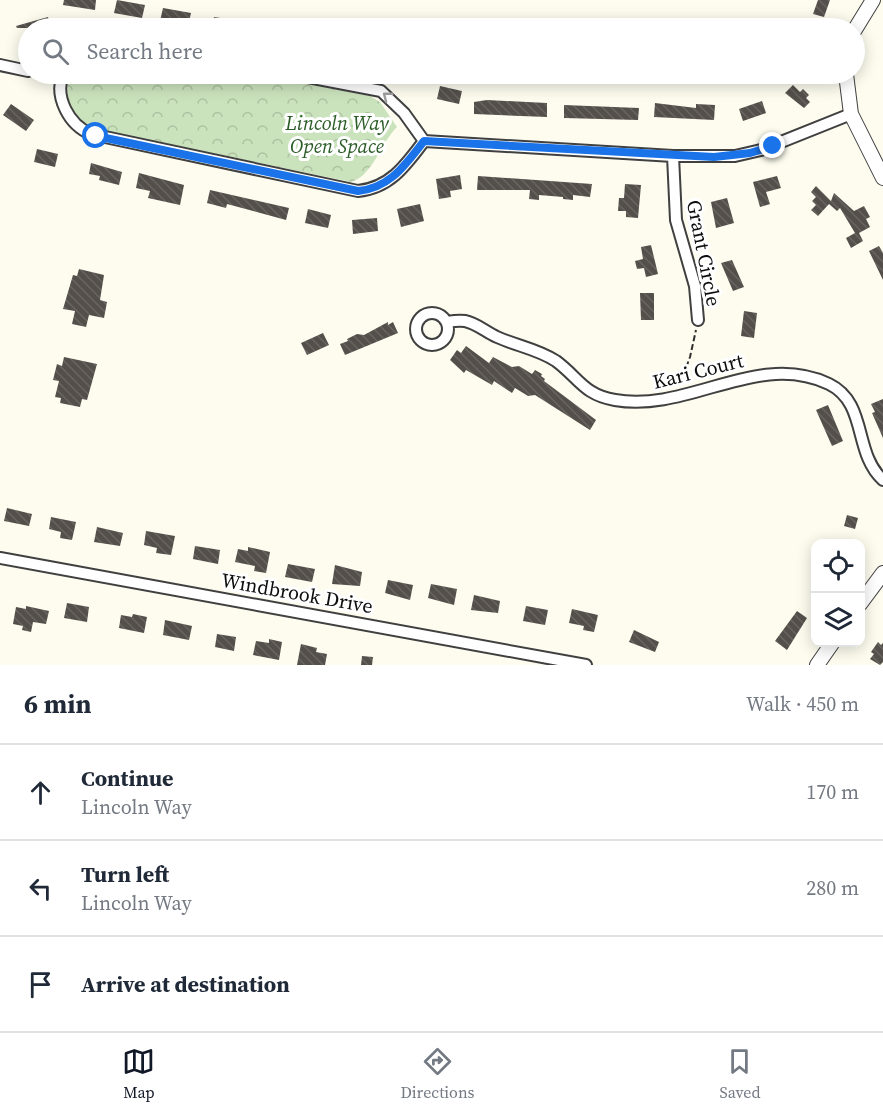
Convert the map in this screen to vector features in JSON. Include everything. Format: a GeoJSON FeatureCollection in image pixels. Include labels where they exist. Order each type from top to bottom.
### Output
{"type":"FeatureCollection","features":[{"type":"Feature","properties":{"kind":"street"},"geometry":{"type":"LineString","coordinates":[[863,18],[873,0]]}},
{"type":"Feature","properties":{"kind":"street"},"geometry":{"type":"LineString","coordinates":[[0,65],[18,69]]}},
{"type":"Feature","properties":{"kind":"street"},"geometry":{"type":"LineString","coordinates":[[62,84],[61,96],[66,111],[78,126],[91,134],[358,191],[375,188],[393,178],[424,141]]}},
{"type":"Feature","properties":{"kind":"street"},"geometry":{"type":"LineString","coordinates":[[344,84],[381,91],[404,113],[424,141]]}},
{"type":"Feature","properties":{"kind":"street"},"geometry":{"type":"LineString","coordinates":[[847,84],[851,114],[883,178]]}},
{"type":"Feature","properties":{"kind":"street"},"geometry":{"type":"LineString","coordinates":[[424,141],[714,157],[750,153],[851,114]]}},
{"type":"Feature","properties":{"kind":"street","name":"Grant Circle"},"geometry":{"type":"LineString","coordinates":[[674,156],[675,210],[695,286],[698,320]]}},
{"type":"Feature","properties":{"kind":"street","name":"Kari Court"},"geometry":{"type":"LineString","coordinates":[[447,322],[469,322],[504,340],[540,352],[556,362],[585,389],[599,397],[645,402],[680,396],[771,373],[792,373],[824,382],[841,392],[851,405],[866,456],[883,480]]}},
{"type":"Feature","properties":{"kind":"street","name":"Windbrook Drive"},"geometry":{"type":"LineString","coordinates":[[0,558],[586,665]]}},
{"type":"Feature","properties":{"kind":"street"},"geometry":{"type":"LineString","coordinates":[[865,598],[883,573]]}},
{"type":"Feature","properties":{"kind":"street"},"geometry":{"type":"LineString","coordinates":[[817,665],[830,647]]}},
{"type":"Feature","properties":{"kind":"path"},"geometry":{"type":"LineString","coordinates":[[680,396],[680,380],[690,357],[698,320]]}},
{"type":"Feature","properties":{"kind":"green space","name":"Lincoln Way Open Space"},"geometry":{"type":"Polygon","coordinates":[[[68,84],[308,84],[370,96],[380,102],[397,127],[371,166],[359,179],[351,182],[97,129],[76,114],[67,92],[68,84]]]}},
{"type":"Feature","properties":{"kind":"building"},"geometry":{"type":"Polygon","coordinates":[[[64,0],[96,0],[95,10],[63,5],[64,0]]]}},
{"type":"Feature","properties":{"kind":"building"},"geometry":{"type":"Polygon","coordinates":[[[117,0],[145,5],[142,18],[114,13],[117,0]]]}},
{"type":"Feature","properties":{"kind":"building"},"geometry":{"type":"Polygon","coordinates":[[[818,0],[830,0],[824,17],[813,14],[818,0]]]}},
{"type":"Feature","properties":{"kind":"building"},"geometry":{"type":"Polygon","coordinates":[[[163,8],[191,13],[190,18],[161,18],[163,8]]]}},
{"type":"Feature","properties":{"kind":"building"},"geometry":{"type":"Polygon","coordinates":[[[793,85],[800,92],[803,89],[809,95],[806,98],[810,102],[804,108],[785,93],[793,85]]]}},
{"type":"Feature","properties":{"kind":"building"},"geometry":{"type":"Polygon","coordinates":[[[440,86],[462,91],[459,104],[437,99],[440,86]]]}},
{"type":"Feature","properties":{"kind":"building"},"geometry":{"type":"Polygon","coordinates":[[[487,100],[547,103],[547,117],[474,114],[474,102],[487,100]]]}},
{"type":"Feature","properties":{"kind":"building"},"geometry":{"type":"Polygon","coordinates":[[[762,101],[766,113],[743,121],[739,109],[762,101]]]}},
{"type":"Feature","properties":{"kind":"building"},"geometry":{"type":"Polygon","coordinates":[[[655,103],[696,108],[696,104],[715,105],[714,120],[654,117],[655,103]]]}},
{"type":"Feature","properties":{"kind":"building"},"geometry":{"type":"Polygon","coordinates":[[[11,104],[34,120],[26,131],[3,115],[11,104]]]}},
{"type":"Feature","properties":{"kind":"building"},"geometry":{"type":"Polygon","coordinates":[[[564,105],[639,108],[638,120],[564,118],[564,105]]]}},
{"type":"Feature","properties":{"kind":"building"},"geometry":{"type":"Polygon","coordinates":[[[37,149],[58,154],[55,167],[34,162],[37,149]]]}},
{"type":"Feature","properties":{"kind":"building"},"geometry":{"type":"Polygon","coordinates":[[[91,163],[122,172],[119,185],[99,180],[100,176],[89,174],[91,163]]]}},
{"type":"Feature","properties":{"kind":"building"},"geometry":{"type":"Polygon","coordinates":[[[139,173],[184,185],[180,205],[148,198],[150,191],[136,188],[139,173]]]}},
{"type":"Feature","properties":{"kind":"building"},"geometry":{"type":"Polygon","coordinates":[[[460,175],[462,189],[450,191],[451,197],[439,199],[436,179],[460,175]]]}},
{"type":"Feature","properties":{"kind":"building"},"geometry":{"type":"Polygon","coordinates":[[[478,176],[592,184],[590,197],[573,195],[573,200],[539,195],[539,200],[529,199],[530,190],[477,190],[478,176]]]}},
{"type":"Feature","properties":{"kind":"building"},"geometry":{"type":"Polygon","coordinates":[[[777,176],[781,188],[766,192],[770,204],[760,207],[753,182],[777,176]]]}},
{"type":"Feature","properties":{"kind":"building"},"geometry":{"type":"Polygon","coordinates":[[[625,184],[641,185],[638,218],[626,217],[626,211],[618,211],[619,198],[624,198],[625,184]]]}},
{"type":"Feature","properties":{"kind":"building"},"geometry":{"type":"Polygon","coordinates":[[[816,186],[831,201],[834,193],[854,211],[864,206],[870,217],[866,219],[870,227],[859,233],[863,241],[851,248],[846,238],[855,233],[840,208],[837,211],[829,204],[818,216],[811,210],[816,205],[812,201],[816,197],[811,192],[816,186]]]}},
{"type":"Feature","properties":{"kind":"building"},"geometry":{"type":"Polygon","coordinates":[[[210,190],[289,208],[286,220],[227,204],[226,208],[207,203],[210,190]]]}},
{"type":"Feature","properties":{"kind":"building"},"geometry":{"type":"Polygon","coordinates":[[[727,198],[734,223],[716,228],[711,202],[727,198]]]}},
{"type":"Feature","properties":{"kind":"building"},"geometry":{"type":"Polygon","coordinates":[[[420,204],[424,221],[401,227],[397,209],[420,204]]]}},
{"type":"Feature","properties":{"kind":"building"},"geometry":{"type":"Polygon","coordinates":[[[308,209],[331,215],[328,228],[305,223],[308,209]]]}},
{"type":"Feature","properties":{"kind":"building"},"geometry":{"type":"Polygon","coordinates":[[[377,218],[378,231],[353,234],[352,220],[377,218]]]}},
{"type":"Feature","properties":{"kind":"building"},"geometry":{"type":"Polygon","coordinates":[[[651,245],[658,274],[646,277],[644,268],[637,269],[635,261],[643,259],[641,247],[651,245]]]}},
{"type":"Feature","properties":{"kind":"building"},"geometry":{"type":"Polygon","coordinates":[[[879,246],[883,253],[883,280],[869,251],[879,246]]]}},
{"type":"Feature","properties":{"kind":"building"},"geometry":{"type":"Polygon","coordinates":[[[732,260],[744,287],[733,291],[721,263],[732,260]]]}},
{"type":"Feature","properties":{"kind":"building"},"geometry":{"type":"Polygon","coordinates":[[[79,269],[104,275],[100,300],[107,302],[104,318],[89,315],[86,327],[72,324],[75,311],[63,309],[73,275],[77,276],[79,269]]]}},
{"type":"Feature","properties":{"kind":"building"},"geometry":{"type":"Polygon","coordinates":[[[640,293],[654,293],[654,320],[641,320],[640,293]]]}},
{"type":"Feature","properties":{"kind":"building"},"geometry":{"type":"Polygon","coordinates":[[[744,311],[757,313],[754,338],[741,336],[744,311]]]}},
{"type":"Feature","properties":{"kind":"building"},"geometry":{"type":"Polygon","coordinates":[[[388,322],[388,325],[393,322],[398,333],[345,355],[340,344],[357,334],[364,335],[388,322]]]}},
{"type":"Feature","properties":{"kind":"building"},"geometry":{"type":"Polygon","coordinates":[[[323,333],[329,345],[307,355],[301,343],[323,333]]]}},
{"type":"Feature","properties":{"kind":"building"},"geometry":{"type":"Polygon","coordinates":[[[466,346],[489,363],[493,357],[512,367],[519,366],[532,374],[535,370],[542,374],[544,381],[596,420],[590,430],[535,395],[528,396],[515,388],[512,393],[494,381],[492,385],[466,370],[464,373],[450,360],[457,350],[461,353],[466,346]]]}},
{"type":"Feature","properties":{"kind":"building"},"geometry":{"type":"Polygon","coordinates":[[[64,357],[97,364],[87,400],[82,399],[80,407],[60,403],[61,398],[55,397],[59,381],[53,380],[57,364],[62,366],[64,357]]]}},
{"type":"Feature","properties":{"kind":"building"},"geometry":{"type":"Polygon","coordinates":[[[883,399],[883,438],[872,413],[875,412],[871,404],[883,399]]]}},
{"type":"Feature","properties":{"kind":"building"},"geometry":{"type":"Polygon","coordinates":[[[828,405],[843,441],[832,446],[816,410],[828,405]]]}},
{"type":"Feature","properties":{"kind":"building"},"geometry":{"type":"Polygon","coordinates":[[[7,508],[32,514],[29,526],[4,521],[7,508]]]}},
{"type":"Feature","properties":{"kind":"building"},"geometry":{"type":"Polygon","coordinates":[[[847,515],[858,518],[855,529],[844,526],[847,515]]]}},
{"type":"Feature","properties":{"kind":"building"},"geometry":{"type":"Polygon","coordinates":[[[51,517],[76,522],[72,540],[60,538],[61,532],[49,529],[51,517]]]}},
{"type":"Feature","properties":{"kind":"building"},"geometry":{"type":"Polygon","coordinates":[[[97,527],[123,533],[120,546],[94,542],[97,527]]]}},
{"type":"Feature","properties":{"kind":"building"},"geometry":{"type":"Polygon","coordinates":[[[146,531],[175,536],[171,555],[156,553],[157,548],[144,545],[146,531]]]}},
{"type":"Feature","properties":{"kind":"building"},"geometry":{"type":"Polygon","coordinates":[[[195,546],[220,550],[218,564],[193,559],[195,546]]]}},
{"type":"Feature","properties":{"kind":"building"},"geometry":{"type":"Polygon","coordinates":[[[248,547],[270,552],[266,573],[254,571],[255,566],[235,562],[238,549],[248,551],[248,547]]]}},
{"type":"Feature","properties":{"kind":"building"},"geometry":{"type":"Polygon","coordinates":[[[288,564],[315,569],[312,582],[285,577],[288,564]]]}},
{"type":"Feature","properties":{"kind":"building"},"geometry":{"type":"Polygon","coordinates":[[[335,565],[362,572],[360,586],[332,584],[335,565]]]}},
{"type":"Feature","properties":{"kind":"building"},"geometry":{"type":"Polygon","coordinates":[[[388,580],[413,585],[410,600],[385,593],[388,580]]]}},
{"type":"Feature","properties":{"kind":"building"},"geometry":{"type":"Polygon","coordinates":[[[431,584],[457,589],[454,605],[428,598],[431,584]]]}},
{"type":"Feature","properties":{"kind":"building"},"geometry":{"type":"Polygon","coordinates":[[[474,595],[500,601],[498,613],[471,610],[474,595]]]}},
{"type":"Feature","properties":{"kind":"building"},"geometry":{"type":"Polygon","coordinates":[[[67,603],[89,607],[87,622],[64,618],[67,603]]]}},
{"type":"Feature","properties":{"kind":"building"},"geometry":{"type":"Polygon","coordinates":[[[26,606],[49,611],[46,624],[33,622],[31,632],[22,630],[23,626],[13,624],[16,607],[26,609],[26,606]]]}},
{"type":"Feature","properties":{"kind":"building"},"geometry":{"type":"Polygon","coordinates":[[[526,606],[548,610],[545,625],[523,621],[526,606]]]}},
{"type":"Feature","properties":{"kind":"building"},"geometry":{"type":"Polygon","coordinates":[[[572,609],[598,615],[594,632],[583,630],[584,626],[569,623],[572,609]]]}},
{"type":"Feature","properties":{"kind":"building"},"geometry":{"type":"Polygon","coordinates":[[[797,611],[807,618],[787,650],[775,641],[797,611]]]}},
{"type":"Feature","properties":{"kind":"building"},"geometry":{"type":"Polygon","coordinates":[[[133,614],[147,617],[144,633],[119,628],[121,615],[132,617],[133,614]]]}},
{"type":"Feature","properties":{"kind":"building"},"geometry":{"type":"Polygon","coordinates":[[[165,620],[192,626],[189,640],[163,635],[165,620]]]}},
{"type":"Feature","properties":{"kind":"building"},"geometry":{"type":"Polygon","coordinates":[[[634,630],[659,642],[655,652],[629,642],[634,630]]]}},
{"type":"Feature","properties":{"kind":"building"},"geometry":{"type":"Polygon","coordinates":[[[217,634],[236,637],[234,651],[215,647],[217,634]]]}},
{"type":"Feature","properties":{"kind":"building"},"geometry":{"type":"Polygon","coordinates":[[[269,639],[282,642],[279,660],[253,655],[256,641],[269,643],[269,639]]]}},
{"type":"Feature","properties":{"kind":"building"},"geometry":{"type":"Polygon","coordinates":[[[878,642],[881,645],[883,643],[883,662],[880,665],[870,659],[874,654],[871,652],[878,642]]]}},
{"type":"Feature","properties":{"kind":"building"},"geometry":{"type":"Polygon","coordinates":[[[301,644],[317,648],[316,652],[327,654],[325,665],[297,665],[301,644]]]}},
{"type":"Feature","properties":{"kind":"building"},"geometry":{"type":"Polygon","coordinates":[[[362,656],[373,657],[372,665],[361,665],[362,656]]]}},
{"type":"Feature","properties":{"kind":"route"},"geometry":{"type":"LineString","coordinates":[[96,136],[358,191],[381,186],[393,178],[424,141],[714,157],[735,156],[773,146]]}}]}
